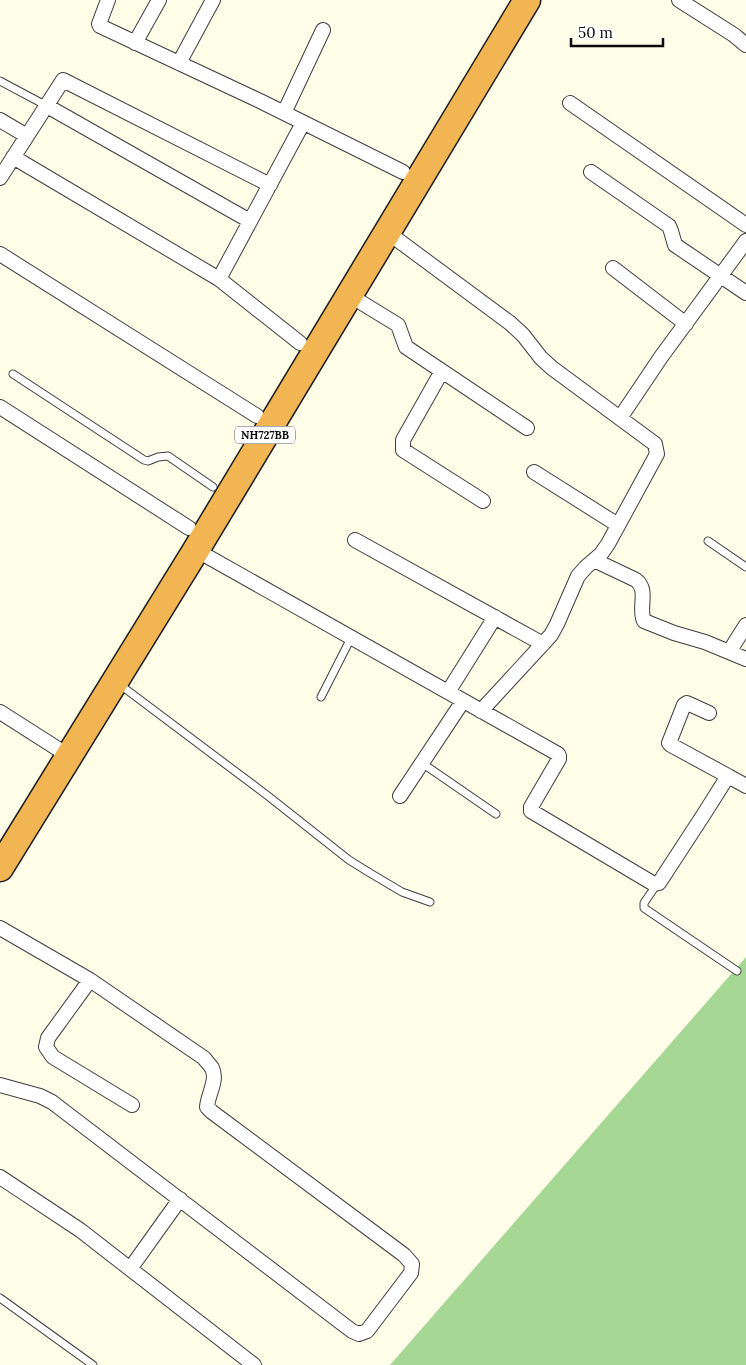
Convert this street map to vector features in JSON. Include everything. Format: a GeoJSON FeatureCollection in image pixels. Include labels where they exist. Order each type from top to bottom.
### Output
{"type":"FeatureCollection","features":[{"type":"Feature","properties":{"kind":"highway","name":"NH727BB"},"geometry":{"type":"LineString","coordinates":[[0,837],[115,681],[192,539],[214,487],[507,0]]}},
{"type":"Feature","properties":{"kind":"highway","name":"NH727BB"},"geometry":{"type":"LineString","coordinates":[[0,868],[62,751],[192,539],[349,295],[527,0]]}},
{"type":"Feature","properties":{"kind":"street"},"geometry":{"type":"LineString","coordinates":[[108,0],[99,25],[403,172]]}},
{"type":"Feature","properties":{"kind":"street"},"geometry":{"type":"LineString","coordinates":[[136,43],[159,0]]}},
{"type":"Feature","properties":{"kind":"street"},"geometry":{"type":"LineString","coordinates":[[178,63],[213,0]]}},
{"type":"Feature","properties":{"kind":"street"},"geometry":{"type":"LineString","coordinates":[[679,0],[746,45]]}},
{"type":"Feature","properties":{"kind":"street"},"geometry":{"type":"LineString","coordinates":[[284,113],[323,30]]}},
{"type":"Feature","properties":{"kind":"street"},"geometry":{"type":"LineString","coordinates":[[0,178],[61,82],[65,80],[270,185]]}},
{"type":"Feature","properties":{"kind":"street"},"geometry":{"type":"LineString","coordinates":[[570,103],[746,225]]}},
{"type":"Feature","properties":{"kind":"street"},"geometry":{"type":"LineString","coordinates":[[47,106],[250,221]]}},
{"type":"Feature","properties":{"kind":"street"},"geometry":{"type":"LineString","coordinates":[[0,120],[27,136]]}},
{"type":"Feature","properties":{"kind":"street"},"geometry":{"type":"LineString","coordinates":[[219,279],[303,123]]}},
{"type":"Feature","properties":{"kind":"street"},"geometry":{"type":"LineString","coordinates":[[13,157],[219,279],[300,343]]}},
{"type":"Feature","properties":{"kind":"street"},"geometry":{"type":"LineString","coordinates":[[591,172],[669,226],[675,245],[746,293]]}},
{"type":"Feature","properties":{"kind":"street"},"geometry":{"type":"LineString","coordinates":[[387,232],[510,323],[524,335],[541,358],[552,368],[655,444],[657,450],[657,454],[608,544],[601,554],[578,576],[551,634],[481,711]]}},
{"type":"Feature","properties":{"kind":"street"},"geometry":{"type":"LineString","coordinates":[[620,418],[746,241]]}},
{"type":"Feature","properties":{"kind":"street"},"geometry":{"type":"LineString","coordinates":[[0,254],[257,416]]}},
{"type":"Feature","properties":{"kind":"street"},"geometry":{"type":"LineString","coordinates":[[613,268],[686,324]]}},
{"type":"Feature","properties":{"kind":"street"},"geometry":{"type":"LineString","coordinates":[[349,295],[398,325],[406,347],[527,428]]}},
{"type":"Feature","properties":{"kind":"street"},"geometry":{"type":"LineString","coordinates":[[442,371],[403,440],[404,450],[483,501]]}},
{"type":"Feature","properties":{"kind":"street"},"geometry":{"type":"LineString","coordinates":[[0,407],[53,440],[192,539],[352,638],[559,756],[531,811],[654,884],[659,883],[728,776]]}},
{"type":"Feature","properties":{"kind":"street"},"geometry":{"type":"LineString","coordinates":[[534,472],[618,525]]}},
{"type":"Feature","properties":{"kind":"street"},"geometry":{"type":"LineString","coordinates":[[355,540],[542,644]]}},
{"type":"Feature","properties":{"kind":"street"},"geometry":{"type":"LineString","coordinates":[[594,560],[641,584],[643,591],[642,616],[644,621],[674,633],[705,642],[746,659]]}},
{"type":"Feature","properties":{"kind":"street"},"geometry":{"type":"LineString","coordinates":[[448,692],[495,618]]}},
{"type":"Feature","properties":{"kind":"street"},"geometry":{"type":"LineString","coordinates":[[729,652],[746,625]]}},
{"type":"Feature","properties":{"kind":"street"},"geometry":{"type":"LineString","coordinates":[[400,796],[463,701]]}},
{"type":"Feature","properties":{"kind":"street"},"geometry":{"type":"LineString","coordinates":[[709,713],[687,703],[684,705],[670,742],[671,745],[746,786]]}},
{"type":"Feature","properties":{"kind":"street"},"geometry":{"type":"LineString","coordinates":[[0,712],[62,751]]}},
{"type":"Feature","properties":{"kind":"street"},"geometry":{"type":"LineString","coordinates":[[0,928],[90,980],[204,1058],[212,1069],[214,1079],[207,1098],[207,1107],[404,1255],[412,1264],[411,1272],[367,1331],[360,1334],[352,1332],[52,1102],[40,1096],[0,1085]]}},
{"type":"Feature","properties":{"kind":"street"},"geometry":{"type":"LineString","coordinates":[[90,980],[48,1038],[46,1047],[53,1057],[132,1105]]}},
{"type":"Feature","properties":{"kind":"street"},"geometry":{"type":"LineString","coordinates":[[0,1177],[80,1230],[254,1365]]}},
{"type":"Feature","properties":{"kind":"street"},"geometry":{"type":"LineString","coordinates":[[130,1269],[180,1199]]}},
{"type":"Feature","properties":{"kind":"lane"},"geometry":{"type":"LineString","coordinates":[[0,80],[47,106]]}},
{"type":"Feature","properties":{"kind":"lane"},"geometry":{"type":"LineString","coordinates":[[13,374],[144,460],[148,461],[158,456],[168,456],[214,487]]}},
{"type":"Feature","properties":{"kind":"lane"},"geometry":{"type":"LineString","coordinates":[[708,541],[746,567]]}},
{"type":"Feature","properties":{"kind":"lane"},"geometry":{"type":"LineString","coordinates":[[321,697],[352,638]]}},
{"type":"Feature","properties":{"kind":"lane"},"geometry":{"type":"LineString","coordinates":[[115,681],[268,796],[349,860],[402,892],[430,902]]}},
{"type":"Feature","properties":{"kind":"lane"},"geometry":{"type":"LineString","coordinates":[[422,763],[496,814]]}},
{"type":"Feature","properties":{"kind":"lane"},"geometry":{"type":"LineString","coordinates":[[656,884],[644,903],[644,908],[737,971]]}},
{"type":"Feature","properties":{"kind":"lane"},"geometry":{"type":"LineString","coordinates":[[0,1298],[92,1365]]}},
{"type":"Feature","properties":{"kind":"green space"},"geometry":{"type":"Polygon","coordinates":[[[746,957],[746,1365],[390,1365],[746,957]]]}}]}
